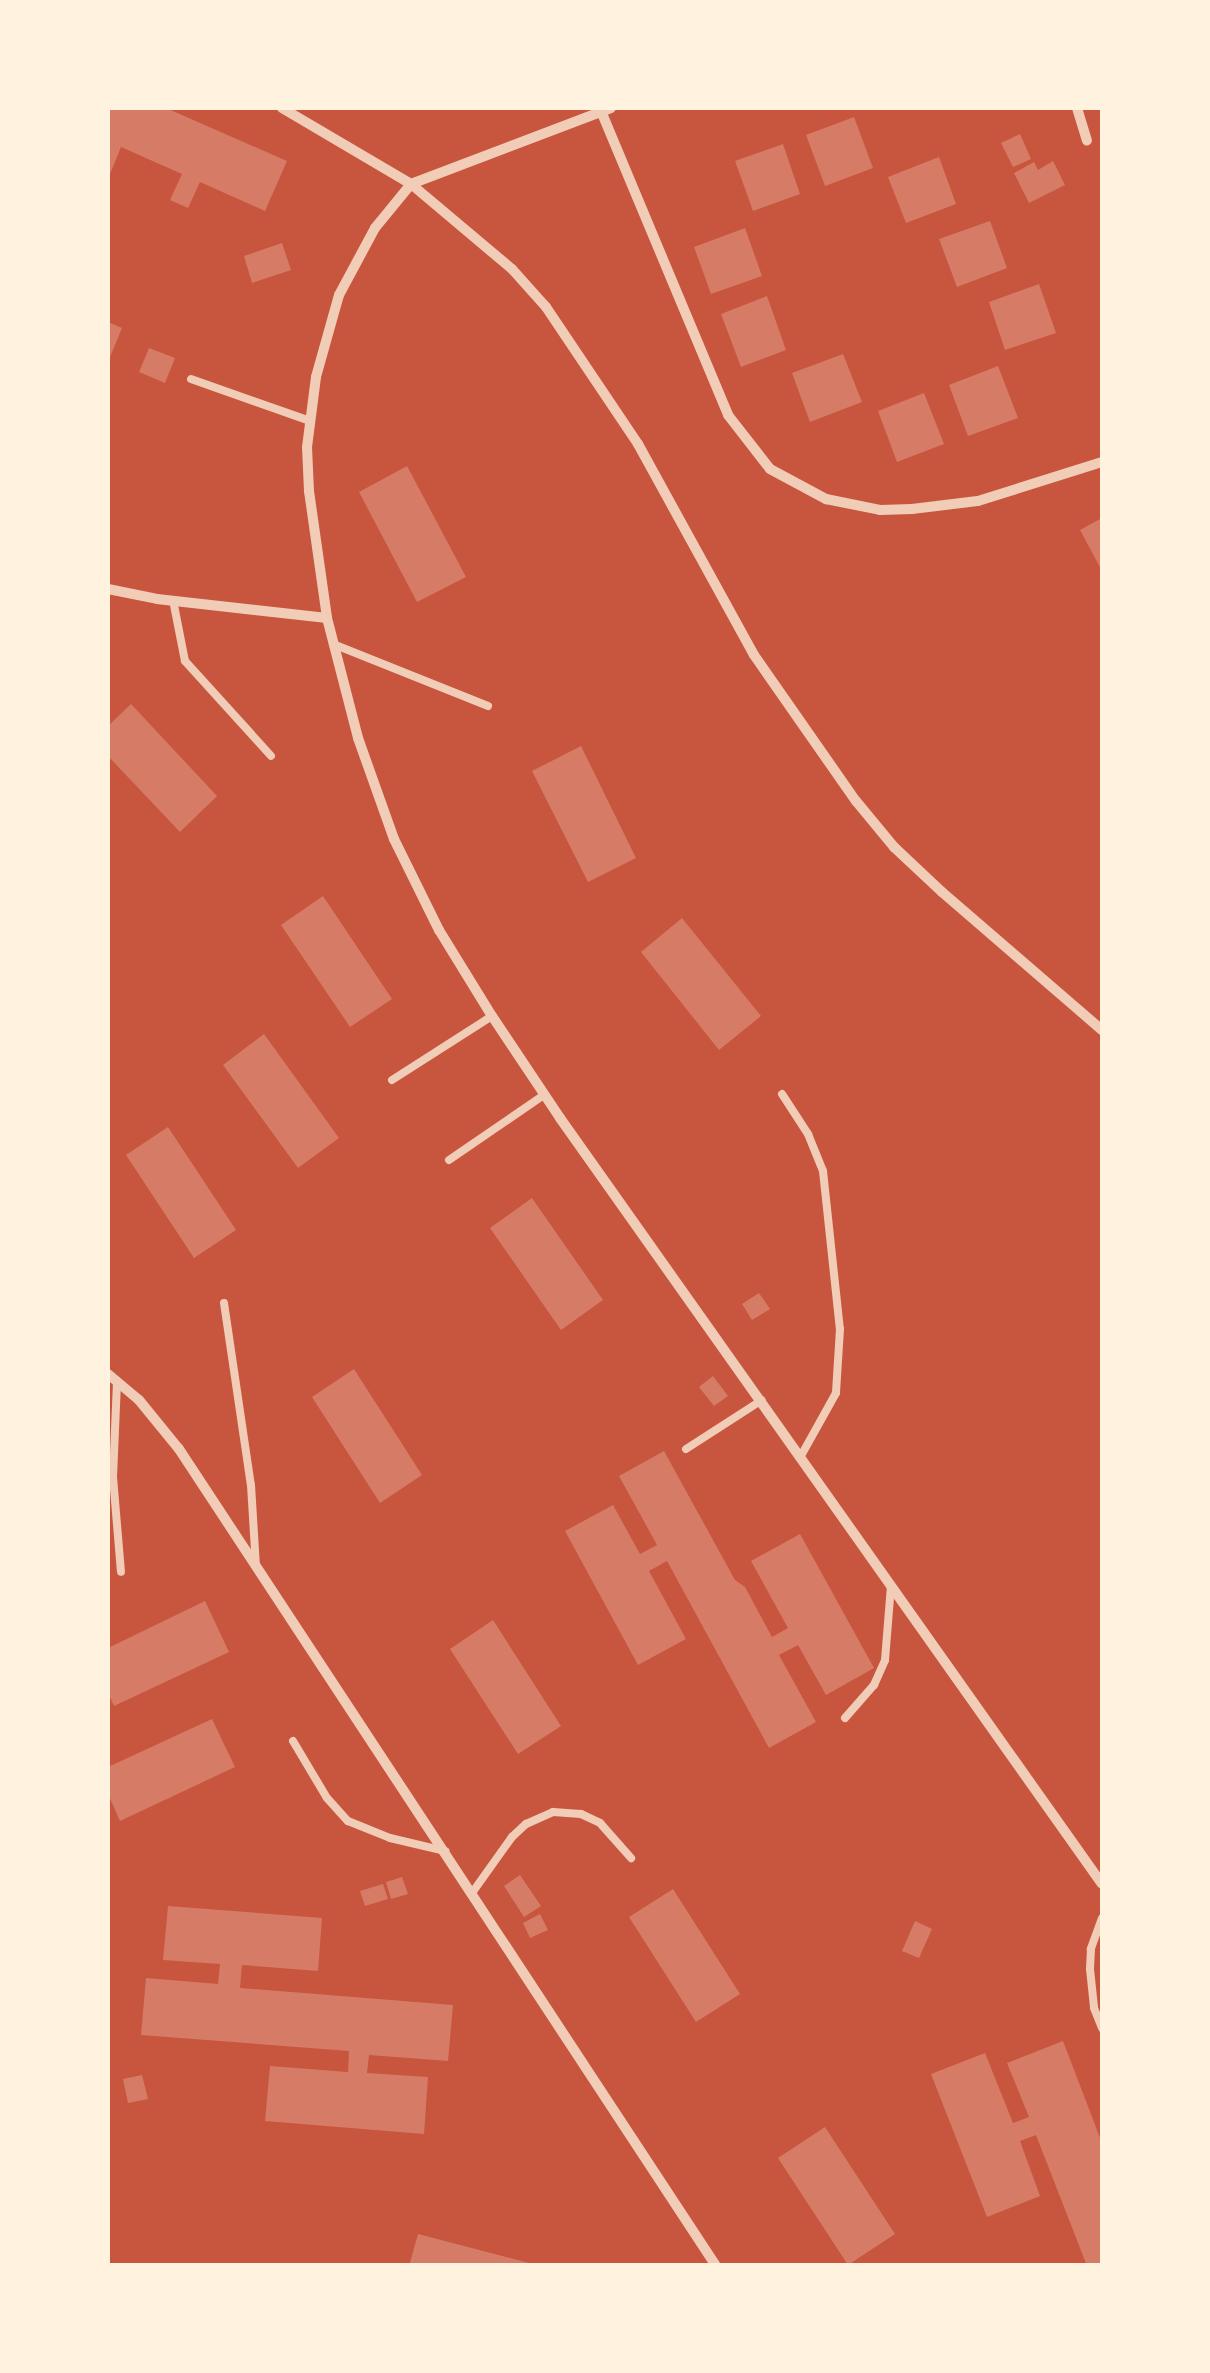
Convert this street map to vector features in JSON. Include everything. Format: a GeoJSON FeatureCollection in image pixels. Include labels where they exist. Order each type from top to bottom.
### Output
{"type":"FeatureCollection","features":[{"type":"Feature","properties":{"kind":"street"},"geometry":{"type":"LineString","coordinates":[[282,108],[411,184],[512,269],[546,307],[638,444],[765,671],[856,801],[894,847],[942,892],[1102,1030]]}},
{"type":"Feature","properties":{"kind":"street"},"geometry":{"type":"LineString","coordinates":[[1077,108],[1088,140]]}},
{"type":"Feature","properties":{"kind":"street"},"geometry":{"type":"LineString","coordinates":[[1102,462],[978,501],[912,510],[880,510],[826,500],[770,469],[728,415],[606,109],[411,184],[375,228],[339,295],[322,349],[310,420],[309,491],[327,618],[358,738],[394,839],[439,930],[544,1094],[892,1581],[1102,1884]]}},
{"type":"Feature","properties":{"kind":"street"},"geometry":{"type":"LineString","coordinates":[[108,589],[327,618]]}},
{"type":"Feature","properties":{"kind":"street"},"geometry":{"type":"LineString","coordinates":[[112,1378],[179,1448],[716,2266]]}},
{"type":"Feature","properties":{"kind":"lane"},"geometry":{"type":"LineString","coordinates":[[191,378],[310,420]]}},
{"type":"Feature","properties":{"kind":"lane"},"geometry":{"type":"LineString","coordinates":[[173,600],[185,661],[271,756]]}},
{"type":"Feature","properties":{"kind":"lane"},"geometry":{"type":"LineString","coordinates":[[334,644],[488,706]]}},
{"type":"Feature","properties":{"kind":"lane"},"geometry":{"type":"LineString","coordinates":[[392,1080],[492,1016]]}},
{"type":"Feature","properties":{"kind":"lane"},"geometry":{"type":"LineString","coordinates":[[449,1160],[544,1094]]}},
{"type":"Feature","properties":{"kind":"lane"},"geometry":{"type":"LineString","coordinates":[[782,1094],[808,1134],[822,1171],[840,1328],[836,1393],[802,1454]]}},
{"type":"Feature","properties":{"kind":"lane"},"geometry":{"type":"LineString","coordinates":[[224,1303],[252,1485],[256,1566]]}},
{"type":"Feature","properties":{"kind":"lane"},"geometry":{"type":"LineString","coordinates":[[112,1378],[113,1477],[121,1572]]}},
{"type":"Feature","properties":{"kind":"lane"},"geometry":{"type":"LineString","coordinates":[[686,1449],[763,1399]]}},
{"type":"Feature","properties":{"kind":"lane"},"geometry":{"type":"LineString","coordinates":[[845,1718],[874,1685],[884,1660],[892,1581]]}},
{"type":"Feature","properties":{"kind":"lane"},"geometry":{"type":"LineString","coordinates":[[293,1741],[328,1798],[348,1821],[390,1838],[445,1850]]}},
{"type":"Feature","properties":{"kind":"lane"},"geometry":{"type":"LineString","coordinates":[[472,1893],[512,1837],[526,1824],[553,1812],[581,1814],[600,1822],[631,1858]]}},
{"type":"Feature","properties":{"kind":"lane"},"geometry":{"type":"LineString","coordinates":[[1102,1918],[1090,1949],[1090,1969],[1094,2008],[1102,2028]]}},
{"type":"Feature","properties":{"kind":"building"},"geometry":{"type":"Polygon","coordinates":[[[108,108],[166,108],[287,161],[265,211],[200,182],[188,208],[170,200],[182,174],[121,147],[108,179],[108,108]]]}},
{"type":"Feature","properties":{"kind":"building"},"geometry":{"type":"Polygon","coordinates":[[[854,117],[873,168],[825,186],[806,135],[854,117]]]}},
{"type":"Feature","properties":{"kind":"building"},"geometry":{"type":"Polygon","coordinates":[[[1020,134],[1031,159],[1013,167],[1001,143],[1020,134]]]}},
{"type":"Feature","properties":{"kind":"building"},"geometry":{"type":"Polygon","coordinates":[[[783,144],[800,194],[753,211],[735,161],[783,144]]]}},
{"type":"Feature","properties":{"kind":"building"},"geometry":{"type":"Polygon","coordinates":[[[939,157],[956,204],[906,223],[888,177],[939,157]]]}},
{"type":"Feature","properties":{"kind":"building"},"geometry":{"type":"Polygon","coordinates":[[[1053,161],[1065,185],[1029,203],[1014,173],[1034,162],[1038,170],[1053,161]]]}},
{"type":"Feature","properties":{"kind":"building"},"geometry":{"type":"Polygon","coordinates":[[[990,221],[1007,268],[957,287],[939,239],[990,221]]]}},
{"type":"Feature","properties":{"kind":"building"},"geometry":{"type":"Polygon","coordinates":[[[745,228],[762,276],[711,294],[694,247],[745,228]]]}},
{"type":"Feature","properties":{"kind":"building"},"geometry":{"type":"Polygon","coordinates":[[[282,243],[291,270],[252,283],[244,256],[282,243]]]}},
{"type":"Feature","properties":{"kind":"building"},"geometry":{"type":"Polygon","coordinates":[[[1039,284],[1056,333],[1005,350],[989,302],[1039,284]]]}},
{"type":"Feature","properties":{"kind":"building"},"geometry":{"type":"Polygon","coordinates":[[[767,296],[786,350],[741,367],[721,314],[767,296]]]}},
{"type":"Feature","properties":{"kind":"building"},"geometry":{"type":"Polygon","coordinates":[[[108,322],[122,328],[108,362],[108,322]]]}},
{"type":"Feature","properties":{"kind":"building"},"geometry":{"type":"Polygon","coordinates":[[[149,348],[175,358],[165,383],[139,372],[149,348]]]}},
{"type":"Feature","properties":{"kind":"building"},"geometry":{"type":"Polygon","coordinates":[[[843,354],[862,402],[810,422],[792,373],[843,354]]]}},
{"type":"Feature","properties":{"kind":"building"},"geometry":{"type":"Polygon","coordinates":[[[998,366],[1018,418],[968,436],[949,385],[998,366]]]}},
{"type":"Feature","properties":{"kind":"building"},"geometry":{"type":"Polygon","coordinates":[[[924,393],[944,444],[897,462],[878,411],[924,393]]]}},
{"type":"Feature","properties":{"kind":"building"},"geometry":{"type":"Polygon","coordinates":[[[407,466],[466,577],[417,602],[359,492],[407,466]]]}},
{"type":"Feature","properties":{"kind":"building"},"geometry":{"type":"Polygon","coordinates":[[[1102,518],[1102,571],[1080,530],[1102,518]]]}},
{"type":"Feature","properties":{"kind":"building"},"geometry":{"type":"Polygon","coordinates":[[[131,704],[217,796],[180,832],[108,756],[108,726],[131,704]]]}},
{"type":"Feature","properties":{"kind":"building"},"geometry":{"type":"Polygon","coordinates":[[[581,746],[636,858],[588,882],[532,771],[581,746]]]}},
{"type":"Feature","properties":{"kind":"building"},"geometry":{"type":"Polygon","coordinates":[[[323,896],[392,999],[350,1027],[281,925],[323,896]]]}},
{"type":"Feature","properties":{"kind":"building"},"geometry":{"type":"Polygon","coordinates":[[[682,918],[761,1016],[719,1050],[641,952],[682,918]]]}},
{"type":"Feature","properties":{"kind":"building"},"geometry":{"type":"Polygon","coordinates":[[[264,1034],[339,1138],[298,1168],[223,1065],[264,1034]]]}},
{"type":"Feature","properties":{"kind":"building"},"geometry":{"type":"Polygon","coordinates":[[[168,1127],[236,1230],[194,1258],[126,1155],[168,1127]]]}},
{"type":"Feature","properties":{"kind":"building"},"geometry":{"type":"Polygon","coordinates":[[[532,1198],[603,1300],[561,1330],[490,1228],[532,1198]]]}},
{"type":"Feature","properties":{"kind":"building"},"geometry":{"type":"Polygon","coordinates":[[[759,1293],[770,1309],[752,1320],[742,1304],[759,1293]]]}},
{"type":"Feature","properties":{"kind":"building"},"geometry":{"type":"Polygon","coordinates":[[[354,1369],[422,1475],[380,1503],[312,1397],[354,1369]]]}},
{"type":"Feature","properties":{"kind":"building"},"geometry":{"type":"Polygon","coordinates":[[[713,1376],[728,1396],[714,1406],[699,1387],[713,1376]]]}},
{"type":"Feature","properties":{"kind":"building"},"geometry":{"type":"Polygon","coordinates":[[[664,1451],[735,1580],[745,1587],[772,1637],[788,1628],[751,1561],[800,1534],[874,1668],[826,1695],[798,1645],[779,1655],[816,1722],[769,1748],[667,1561],[649,1571],[686,1639],[638,1665],[565,1531],[613,1505],[640,1554],[657,1545],[619,1476],[664,1451]]]}},
{"type":"Feature","properties":{"kind":"building"},"geometry":{"type":"Polygon","coordinates":[[[205,1601],[229,1652],[114,1706],[108,1693],[108,1648],[205,1601]]]}},
{"type":"Feature","properties":{"kind":"building"},"geometry":{"type":"Polygon","coordinates":[[[493,1620],[561,1726],[518,1754],[450,1649],[493,1620]]]}},
{"type":"Feature","properties":{"kind":"building"},"geometry":{"type":"Polygon","coordinates":[[[212,1719],[235,1767],[120,1821],[108,1794],[108,1767],[212,1719]]]}},
{"type":"Feature","properties":{"kind":"building"},"geometry":{"type":"Polygon","coordinates":[[[520,1875],[541,1906],[524,1917],[504,1886],[520,1875]]]}},
{"type":"Feature","properties":{"kind":"building"},"geometry":{"type":"Polygon","coordinates":[[[402,1877],[408,1894],[391,1899],[386,1882],[402,1877]]]}},
{"type":"Feature","properties":{"kind":"building"},"geometry":{"type":"Polygon","coordinates":[[[383,1884],[388,1899],[365,1906],[360,1891],[383,1884]]]}},
{"type":"Feature","properties":{"kind":"building"},"geometry":{"type":"Polygon","coordinates":[[[673,1889],[740,1994],[696,2022],[629,1917],[673,1889]]]}},
{"type":"Feature","properties":{"kind":"building"},"geometry":{"type":"Polygon","coordinates":[[[168,1906],[322,1918],[318,1971],[242,1965],[240,1988],[453,2005],[448,2061],[369,2055],[367,2073],[428,2077],[424,2134],[265,2121],[270,2066],[348,2072],[349,2051],[141,2035],[146,1978],[218,1984],[220,1964],[163,1960],[168,1906]]]}},
{"type":"Feature","properties":{"kind":"building"},"geometry":{"type":"Polygon","coordinates":[[[540,1914],[548,1930],[530,1938],[523,1923],[540,1914]]]}},
{"type":"Feature","properties":{"kind":"building"},"geometry":{"type":"Polygon","coordinates":[[[915,1921],[932,1929],[919,1958],[902,1951],[915,1921]]]}},
{"type":"Feature","properties":{"kind":"building"},"geometry":{"type":"Polygon","coordinates":[[[1063,2041],[1102,2143],[1102,2266],[1087,2266],[1036,2135],[1020,2141],[1040,2196],[987,2217],[931,2074],[985,2053],[1013,2123],[1029,2117],[1007,2063],[1063,2041]]]}},
{"type":"Feature","properties":{"kind":"building"},"geometry":{"type":"Polygon","coordinates":[[[142,2075],[148,2099],[128,2103],[123,2079],[142,2075]]]}},
{"type":"Feature","properties":{"kind":"building"},"geometry":{"type":"Polygon","coordinates":[[[825,2127],[895,2234],[848,2265],[778,2158],[825,2127]]]}},
{"type":"Feature","properties":{"kind":"building"},"geometry":{"type":"Polygon","coordinates":[[[418,2234],[533,2264],[533,2266],[409,2266],[418,2234]]]}}]}
